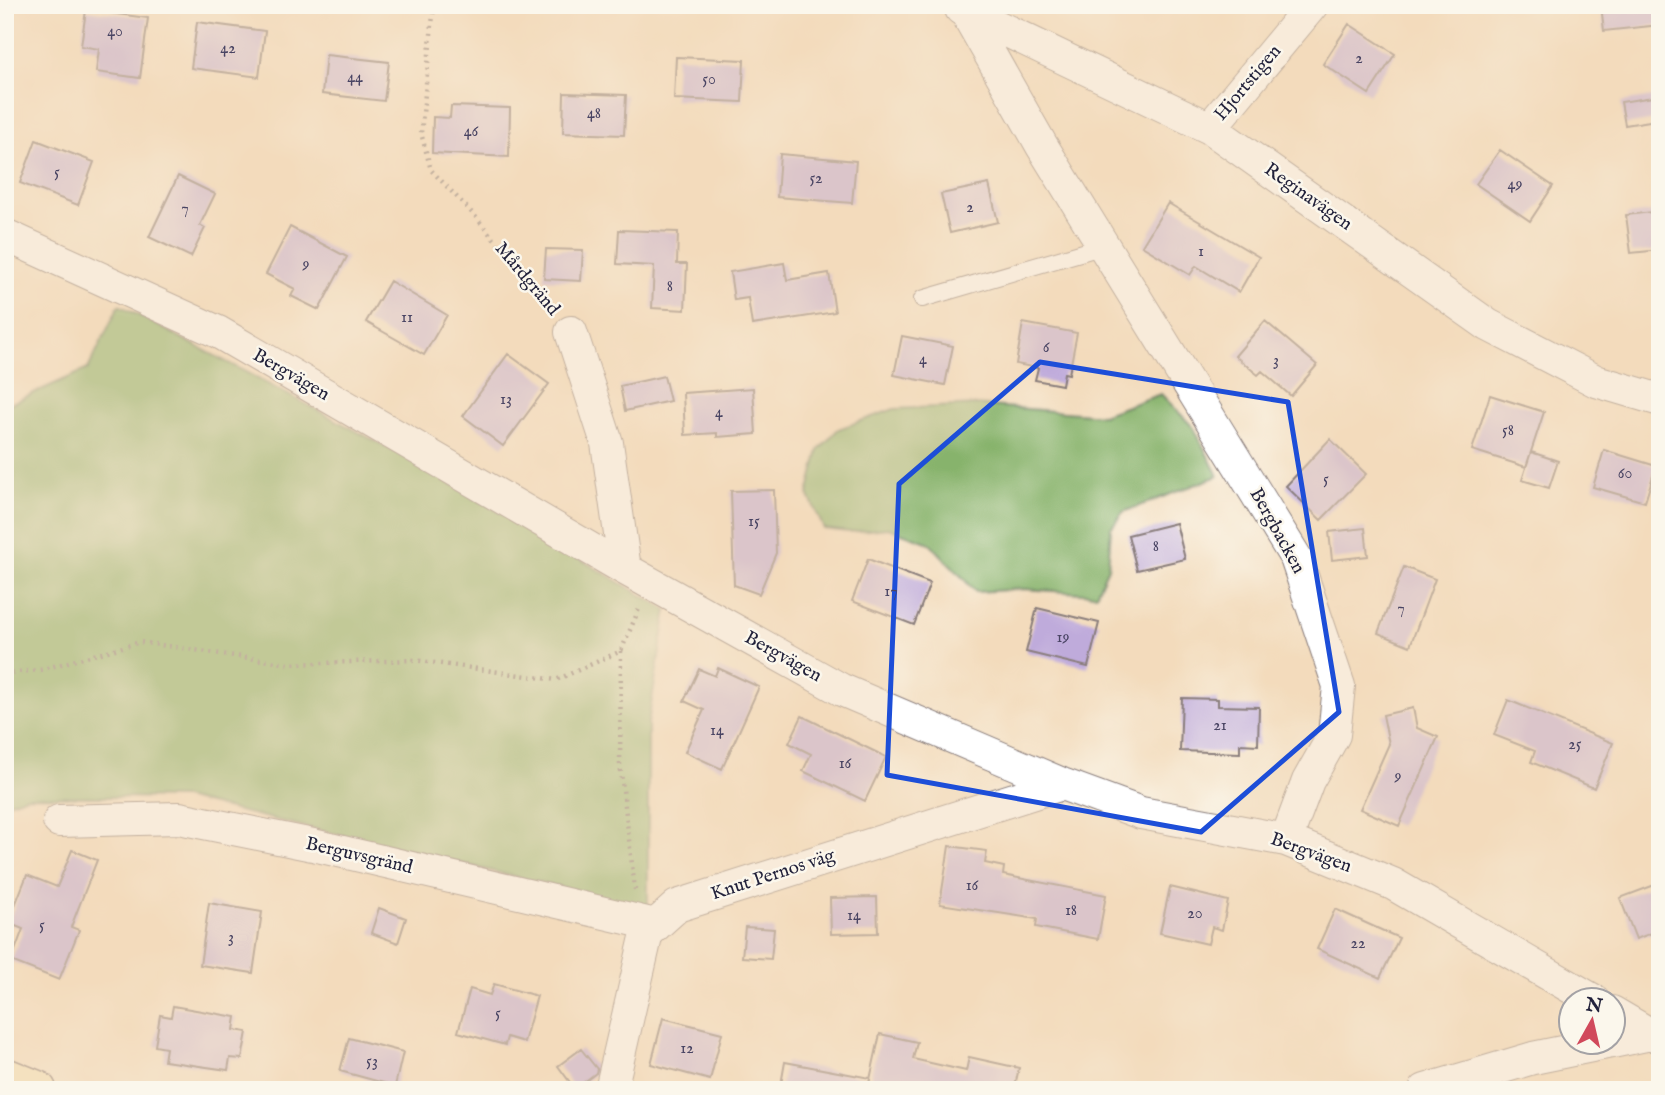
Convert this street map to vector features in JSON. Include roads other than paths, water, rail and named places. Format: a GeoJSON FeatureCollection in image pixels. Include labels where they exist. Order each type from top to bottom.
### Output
{"type":"FeatureCollection","features":[{"type":"Feature","properties":{"kind":"street","name":"Hjortstigen"},"geometry":{"type":"LineString","coordinates":[[1210,128],[1312,5]]}},
{"type":"Feature","properties":{"kind":"street","name":"Reginavägen"},"geometry":{"type":"LineString","coordinates":[[958,7],[1210,128],[1489,325],[1596,382],[1660,400]]}},
{"type":"Feature","properties":{"kind":"street","name":"Bergbacken"},"geometry":{"type":"LineString","coordinates":[[958,7],[1296,558],[1339,686],[1334,735],[1308,781],[1286,841]]}},
{"type":"Feature","properties":{"kind":"street","name":"Bergvägen"},"geometry":{"type":"LineString","coordinates":[[5,235],[218,332],[638,576],[842,690],[1062,784],[1140,813],[1286,841],[1393,884],[1568,986]]}},
{"type":"Feature","properties":{"kind":"street","name":"Mårdgränd"},"geometry":{"type":"LineString","coordinates":[[571,332],[607,443],[638,576]]}},
{"type":"Feature","properties":{"kind":"street","name":"Knut Pernos väg"},"geometry":{"type":"LineString","coordinates":[[611,1090],[647,933],[647,923],[677,906],[1062,784]]}},
{"type":"Feature","properties":{"kind":"street","name":"Berguvsgränd"},"geometry":{"type":"LineString","coordinates":[[59,821],[179,818],[313,845],[647,923]]}},
{"type":"Feature","properties":{"kind":"street"},"geometry":{"type":"LineString","coordinates":[[1626,1019],[1655,1033]]}},
{"type":"Feature","properties":{"kind":"street"},"geometry":{"type":"LineString","coordinates":[[1626,1039],[1655,1033]]}},
{"type":"Feature","properties":{"kind":"street"},"geometry":{"type":"LineString","coordinates":[[1425,1090],[1556,1053]]}},
{"type":"Feature","properties":{"kind":"street"},"geometry":{"type":"LineString","coordinates":[[5,1077],[37,1090]]}},
{"type":"Feature","properties":{"kind":"lane"},"geometry":{"type":"LineString","coordinates":[[922,299],[1104,246]]}}]}
